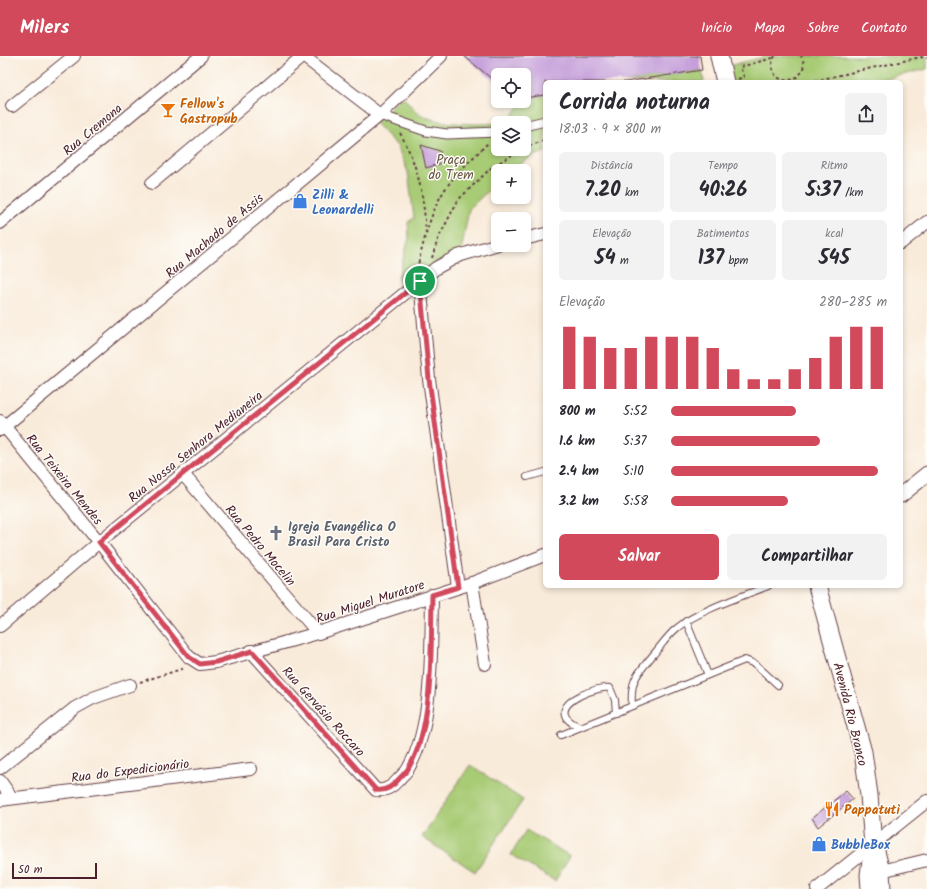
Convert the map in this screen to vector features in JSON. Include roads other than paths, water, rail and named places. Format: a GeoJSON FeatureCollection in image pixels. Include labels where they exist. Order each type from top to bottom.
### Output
{"type":"FeatureCollection","features":[{"type":"Feature","properties":{"kind":"main road"},"geometry":{"type":"LineString","coordinates":[[720,56],[724,80]]}},
{"type":"Feature","properties":{"kind":"main road","name":"Avenida Rio Branco"},"geometry":{"type":"LineString","coordinates":[[818,588],[863,752],[869,795],[873,845],[869,875],[870,889]]}},
{"type":"Feature","properties":{"kind":"main road","name":"Avenida Rio Branco"},"geometry":{"type":"LineString","coordinates":[[873,845],[878,856],[882,889]]}},
{"type":"Feature","properties":{"kind":"street"},"geometry":{"type":"LineString","coordinates":[[12,106],[74,56]]}},
{"type":"Feature","properties":{"kind":"street","name":"Rua Cremona"},"geometry":{"type":"LineString","coordinates":[[0,223],[201,56]]}},
{"type":"Feature","properties":{"kind":"street"},"geometry":{"type":"LineString","coordinates":[[152,183],[303,56],[380,115],[426,131],[447,134],[491,132]]}},
{"type":"Feature","properties":{"kind":"street","name":"Rua Machado de Assis"},"geometry":{"type":"LineString","coordinates":[[1,426],[380,115],[441,56]]}},
{"type":"Feature","properties":{"kind":"street"},"geometry":{"type":"LineString","coordinates":[[531,124],[543,121]]}},
{"type":"Feature","properties":{"kind":"street"},"geometry":{"type":"LineString","coordinates":[[903,241],[927,222]]}},
{"type":"Feature","properties":{"kind":"street"},"geometry":{"type":"LineString","coordinates":[[531,237],[543,234]]}},
{"type":"Feature","properties":{"kind":"street","name":"Rua Nossa Senhora Medianeira"},"geometry":{"type":"LineString","coordinates":[[0,626],[99,542],[436,268],[458,256],[491,246]]}},
{"type":"Feature","properties":{"kind":"street"},"geometry":{"type":"LineString","coordinates":[[415,285],[458,587]]}},
{"type":"Feature","properties":{"kind":"street","name":"Rua Teixeira Mendes"},"geometry":{"type":"LineString","coordinates":[[1,426],[99,542],[189,657],[200,664]]}},
{"type":"Feature","properties":{"kind":"street","name":"Rua Pedro Mocelin"},"geometry":{"type":"LineString","coordinates":[[183,474],[318,633]]}},
{"type":"Feature","properties":{"kind":"street"},"geometry":{"type":"LineString","coordinates":[[903,493],[927,474]]}},
{"type":"Feature","properties":{"kind":"street","name":"Rua Miguel Muratore"},"geometry":{"type":"LineString","coordinates":[[200,664],[216,662],[318,633],[472,583],[543,556]]}},
{"type":"Feature","properties":{"kind":"street"},"geometry":{"type":"LineString","coordinates":[[472,583],[485,664]]}},
{"type":"Feature","properties":{"kind":"street","name":"Rua Gervásio Roccaro"},"geometry":{"type":"LineString","coordinates":[[252,651],[376,790],[386,790],[409,768],[420,740],[431,667],[432,595]]}},
{"type":"Feature","properties":{"kind":"street"},"geometry":{"type":"LineString","coordinates":[[0,768],[76,708],[93,698],[130,685]]}},
{"type":"Feature","properties":{"kind":"street","name":"Rua do Expedicionário"},"geometry":{"type":"LineString","coordinates":[[0,800],[251,769]]}},
{"type":"Feature","properties":{"kind":"street"},"geometry":{"type":"LineString","coordinates":[[0,781],[12,798]]}},
{"type":"Feature","properties":{"kind":"street"},"geometry":{"type":"LineString","coordinates":[[817,889],[927,801]]}},
{"type":"Feature","properties":{"kind":"street"},"geometry":{"type":"LineString","coordinates":[[881,871],[927,860]]}},
{"type":"Feature","properties":{"kind":"lane"},"geometry":{"type":"LineString","coordinates":[[527,477],[543,473]]}},
{"type":"Feature","properties":{"kind":"lane"},"geometry":{"type":"LineString","coordinates":[[632,706],[631,690],[635,677],[676,628],[686,621],[763,588]]}},
{"type":"Feature","properties":{"kind":"lane"},"geometry":{"type":"LineString","coordinates":[[686,621],[708,675]]}},
{"type":"Feature","properties":{"kind":"lane"},"geometry":{"type":"LineString","coordinates":[[561,735],[745,660],[755,664],[778,685]]}},
{"type":"Feature","properties":{"kind":"lane"},"geometry":{"type":"LineString","coordinates":[[580,727],[570,722],[565,716],[565,711],[569,703],[588,692],[602,687],[610,688],[615,700],[616,713]]}},
{"type":"Feature","properties":{"kind":"place","name":"Fellow's Gastropub"},"geometry":{"type":"Point","coordinates":[168,110]}},
{"type":"Feature","properties":{"kind":"place","name":"Zilli & Leonardelli"},"geometry":{"type":"Point","coordinates":[300,201]}},
{"type":"Feature","properties":{"kind":"place","name":"Igreja Evangélica O Brasil Para Cristo"},"geometry":{"type":"Point","coordinates":[276,533]}},
{"type":"Feature","properties":{"kind":"place","name":"Pappatuti"},"geometry":{"type":"Point","coordinates":[832,809]}},
{"type":"Feature","properties":{"kind":"place","name":"BubbleBox"},"geometry":{"type":"Point","coordinates":[819,844]}},
{"type":"Feature","properties":{"kind":"park label","name":"Praça do Trem"},"geometry":{"type":"Point","coordinates":[451,166]}}]}
